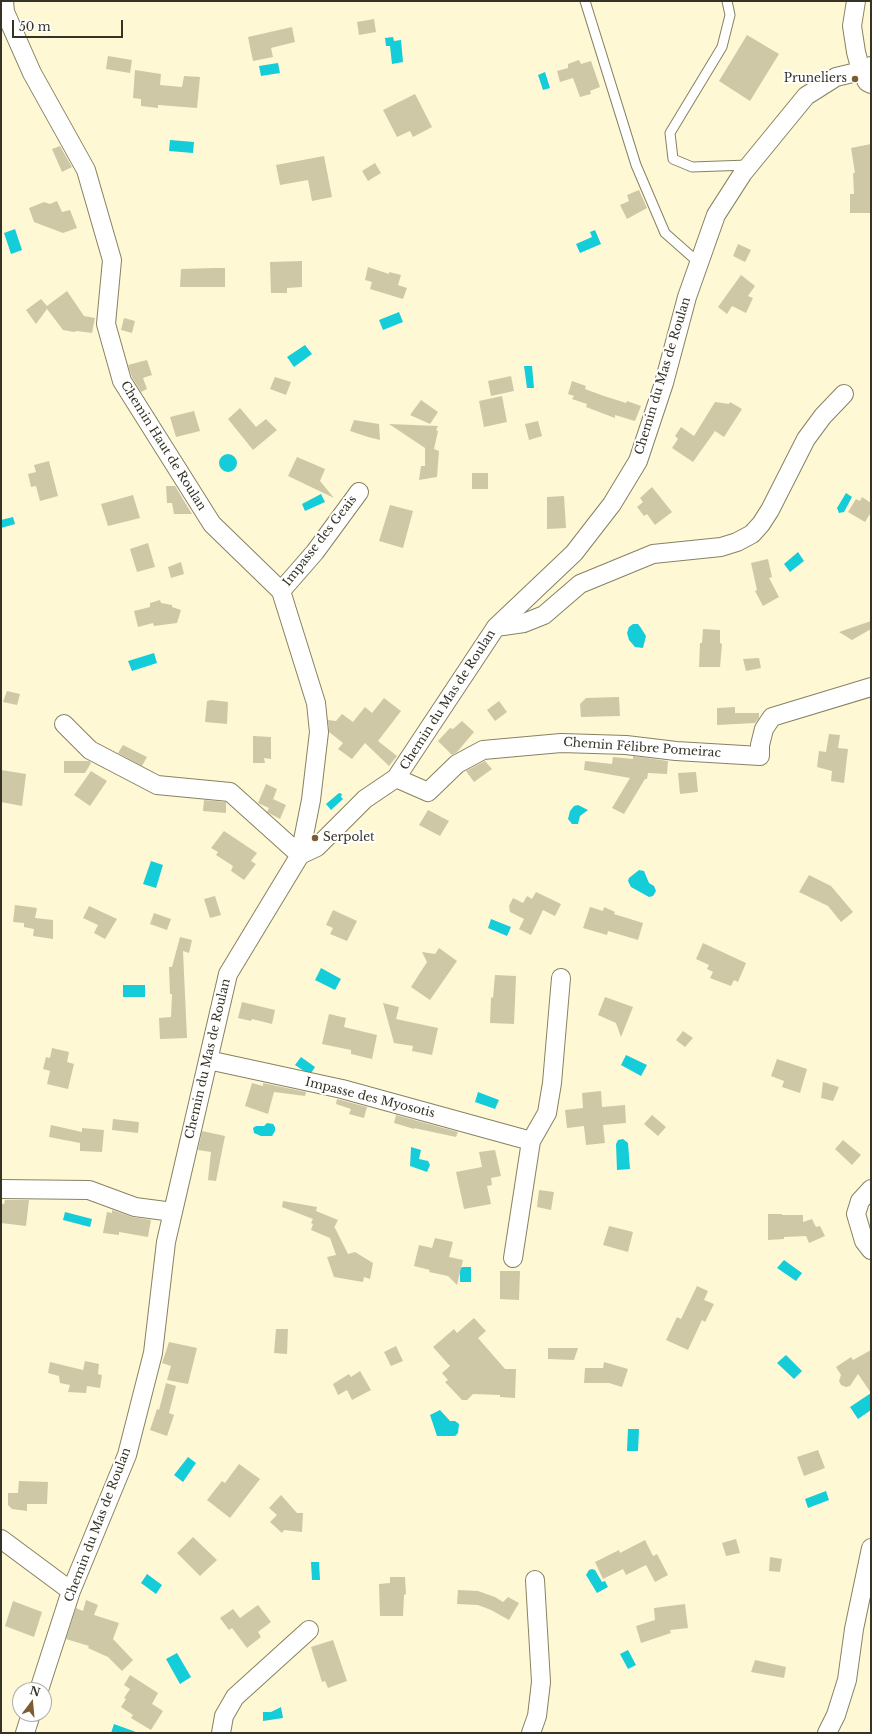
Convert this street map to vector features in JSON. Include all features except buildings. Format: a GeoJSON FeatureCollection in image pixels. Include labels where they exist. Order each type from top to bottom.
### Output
{"type":"FeatureCollection","features":[{"type":"Feature","properties":{"kind":"street","name":"Chemin Haut de Roulan"},"geometry":{"type":"LineString","coordinates":[[4,1],[5,12],[32,73],[86,170],[112,260],[106,324],[122,381],[212,524],[281,591],[316,703],[319,732],[311,800],[300,855]]}},
{"type":"Feature","properties":{"kind":"street"},"geometry":{"type":"LineString","coordinates":[[856,1],[852,26],[856,52],[868,74]]}},
{"type":"Feature","properties":{"kind":"street","name":"Chemin du Mas de Roulan"},"geometry":{"type":"LineString","coordinates":[[42,1682],[71,1591],[128,1455],[153,1353],[166,1242],[228,974],[300,855],[317,846],[365,799],[396,778],[496,627],[574,553],[612,504],[638,461],[664,383],[687,297],[716,215],[749,165],[806,96],[836,77],[868,74]]}},
{"type":"Feature","properties":{"kind":"street"},"geometry":{"type":"LineString","coordinates":[[496,627],[524,623],[544,615],[580,584],[653,554],[721,547],[737,542],[752,534],[770,510],[806,440],[823,416],[844,394]]}},
{"type":"Feature","properties":{"kind":"street","name":"Impasse des Geais"},"geometry":{"type":"LineString","coordinates":[[281,591],[315,552],[359,492]]}},
{"type":"Feature","properties":{"kind":"street","name":"Chemin Félibre Pomeirac"},"geometry":{"type":"LineString","coordinates":[[396,778],[428,792],[457,764],[483,750],[554,743],[626,745],[676,751],[760,756],[760,745],[764,729],[772,717],[871,687]]}},
{"type":"Feature","properties":{"kind":"street"},"geometry":{"type":"LineString","coordinates":[[64,724],[90,750],[157,786],[230,792],[300,855]]}},
{"type":"Feature","properties":{"kind":"street"},"geometry":{"type":"LineString","coordinates":[[513,1258],[531,1141],[547,1113],[552,1083],[561,978]]}},
{"type":"Feature","properties":{"kind":"street","name":"Impasse des Myosotis"},"geometry":{"type":"LineString","coordinates":[[208,1060],[342,1089],[531,1141]]}},
{"type":"Feature","properties":{"kind":"street"},"geometry":{"type":"LineString","coordinates":[[1,1189],[89,1190],[135,1206],[173,1212]]}},
{"type":"Feature","properties":{"kind":"street"},"geometry":{"type":"LineString","coordinates":[[871,1189],[860,1201],[856,1214],[864,1240],[871,1250]]}},
{"type":"Feature","properties":{"kind":"street"},"geometry":{"type":"LineString","coordinates":[[1,1539],[71,1591]]}},
{"type":"Feature","properties":{"kind":"street"},"geometry":{"type":"LineString","coordinates":[[828,1733],[836,1716],[847,1680],[854,1629],[871,1548]]}},
{"type":"Feature","properties":{"kind":"street"},"geometry":{"type":"LineString","coordinates":[[531,1733],[537,1716],[541,1682],[535,1580]]}},
{"type":"Feature","properties":{"kind":"street"},"geometry":{"type":"LineString","coordinates":[[221,1733],[224,1716],[235,1697],[309,1630]]}},
{"type":"Feature","properties":{"kind":"street"},"geometry":{"type":"LineString","coordinates":[[25,1733],[28,1722]]}},
{"type":"Feature","properties":{"kind":"lane"},"geometry":{"type":"LineString","coordinates":[[585,1],[636,166],[665,233],[699,263]]}},
{"type":"Feature","properties":{"kind":"lane"},"geometry":{"type":"LineString","coordinates":[[727,1],[730,15],[722,47],[670,133],[673,159],[692,167],[749,165]]}},
{"type":"Feature","properties":{"kind":"water"},"geometry":{"type":"Polygon","coordinates":[[[393,37],[394,41],[401,40],[403,62],[392,64],[390,46],[386,46],[385,38],[393,37]]]}},
{"type":"Feature","properties":{"kind":"water"},"geometry":{"type":"Polygon","coordinates":[[[278,63],[280,73],[261,76],[259,66],[278,63]]]}},
{"type":"Feature","properties":{"kind":"water"},"geometry":{"type":"Polygon","coordinates":[[[545,72],[550,88],[543,90],[538,75],[545,72]]]}},
{"type":"Feature","properties":{"kind":"water"},"geometry":{"type":"Polygon","coordinates":[[[170,140],[194,142],[193,153],[169,151],[170,140]]]}},
{"type":"Feature","properties":{"kind":"water"},"geometry":{"type":"Polygon","coordinates":[[[15,229],[22,250],[11,254],[4,233],[15,229]]]}},
{"type":"Feature","properties":{"kind":"water"},"geometry":{"type":"Polygon","coordinates":[[[595,230],[601,244],[580,253],[576,244],[592,237],[590,232],[595,230]]]}},
{"type":"Feature","properties":{"kind":"water"},"geometry":{"type":"Polygon","coordinates":[[[399,312],[403,322],[383,330],[379,320],[399,312]]]}},
{"type":"Feature","properties":{"kind":"water"},"geometry":{"type":"Polygon","coordinates":[[[305,345],[312,354],[294,367],[287,357],[305,345]]]}},
{"type":"Feature","properties":{"kind":"water"},"geometry":{"type":"Polygon","coordinates":[[[524,366],[532,366],[534,388],[527,388],[524,366]]]}},
{"type":"Feature","properties":{"kind":"water"},"geometry":{"type":"Polygon","coordinates":[[[228,454],[234,457],[237,463],[234,469],[228,472],[222,469],[219,463],[222,457],[228,454]]]}},
{"type":"Feature","properties":{"kind":"water"},"geometry":{"type":"Polygon","coordinates":[[[846,493],[852,497],[844,512],[839,513],[837,508],[846,493]]]}},
{"type":"Feature","properties":{"kind":"water"},"geometry":{"type":"Polygon","coordinates":[[[321,494],[325,502],[305,511],[302,504],[321,494]]]}},
{"type":"Feature","properties":{"kind":"water"},"geometry":{"type":"Polygon","coordinates":[[[13,517],[15,524],[1,528],[1,520],[13,517]]]}},
{"type":"Feature","properties":{"kind":"water"},"geometry":{"type":"Polygon","coordinates":[[[798,552],[804,561],[790,572],[784,564],[798,552]]]}},
{"type":"Feature","properties":{"kind":"water"},"geometry":{"type":"Polygon","coordinates":[[[633,624],[638,624],[646,636],[643,648],[635,647],[629,640],[627,633],[629,627],[633,624]]]}},
{"type":"Feature","properties":{"kind":"water"},"geometry":{"type":"Polygon","coordinates":[[[154,653],[157,663],[132,671],[128,661],[154,653]]]}},
{"type":"Feature","properties":{"kind":"water"},"geometry":{"type":"Polygon","coordinates":[[[339,793],[342,794],[341,797],[343,799],[331,810],[326,804],[339,793]]]}},
{"type":"Feature","properties":{"kind":"water"},"geometry":{"type":"Polygon","coordinates":[[[578,805],[588,810],[580,816],[578,824],[572,824],[568,819],[570,811],[574,806],[578,805]]]}},
{"type":"Feature","properties":{"kind":"water"},"geometry":{"type":"Polygon","coordinates":[[[151,861],[163,865],[156,888],[143,884],[151,861]]]}},
{"type":"Feature","properties":{"kind":"water"},"geometry":{"type":"Polygon","coordinates":[[[639,870],[644,871],[649,883],[654,886],[656,891],[653,896],[649,897],[631,887],[628,881],[629,878],[639,870]]]}},
{"type":"Feature","properties":{"kind":"water"},"geometry":{"type":"Polygon","coordinates":[[[491,919],[511,927],[507,936],[488,928],[491,919]]]}},
{"type":"Feature","properties":{"kind":"water"},"geometry":{"type":"Polygon","coordinates":[[[321,968],[341,979],[335,990],[315,980],[321,968]]]}},
{"type":"Feature","properties":{"kind":"water"},"geometry":{"type":"Polygon","coordinates":[[[123,985],[145,985],[145,997],[123,997],[123,985]]]}},
{"type":"Feature","properties":{"kind":"water"},"geometry":{"type":"Polygon","coordinates":[[[626,1055],[647,1065],[641,1076],[621,1065],[626,1055]]]}},
{"type":"Feature","properties":{"kind":"water"},"geometry":{"type":"Polygon","coordinates":[[[301,1057],[315,1067],[310,1075],[295,1065],[301,1057]]]}},
{"type":"Feature","properties":{"kind":"water"},"geometry":{"type":"Polygon","coordinates":[[[478,1092],[499,1100],[495,1109],[475,1102],[478,1092]]]}},
{"type":"Feature","properties":{"kind":"water"},"geometry":{"type":"Polygon","coordinates":[[[267,1123],[273,1124],[275,1127],[275,1131],[272,1136],[261,1136],[254,1133],[253,1128],[256,1126],[264,1126],[267,1123]]]}},
{"type":"Feature","properties":{"kind":"water"},"geometry":{"type":"Polygon","coordinates":[[[623,1139],[628,1143],[630,1169],[617,1170],[616,1144],[618,1140],[623,1139]]]}},
{"type":"Feature","properties":{"kind":"water"},"geometry":{"type":"Polygon","coordinates":[[[411,1147],[421,1150],[419,1159],[428,1161],[430,1165],[427,1172],[410,1166],[411,1147]]]}},
{"type":"Feature","properties":{"kind":"water"},"geometry":{"type":"Polygon","coordinates":[[[65,1212],[92,1219],[90,1227],[63,1220],[65,1212]]]}},
{"type":"Feature","properties":{"kind":"water"},"geometry":{"type":"Polygon","coordinates":[[[784,1260],[802,1273],[796,1281],[777,1268],[784,1260]]]}},
{"type":"Feature","properties":{"kind":"water"},"geometry":{"type":"Polygon","coordinates":[[[462,1267],[471,1267],[471,1282],[460,1282],[460,1269],[462,1267]]]}},
{"type":"Feature","properties":{"kind":"water"},"geometry":{"type":"Polygon","coordinates":[[[786,1355],[802,1371],[794,1379],[777,1363],[786,1355]]]}},
{"type":"Feature","properties":{"kind":"water"},"geometry":{"type":"Polygon","coordinates":[[[871,1393],[871,1410],[858,1419],[850,1407],[871,1393]]]}},
{"type":"Feature","properties":{"kind":"water"},"geometry":{"type":"Polygon","coordinates":[[[440,1410],[450,1421],[455,1421],[459,1424],[458,1433],[455,1436],[437,1436],[430,1415],[440,1410]]]}},
{"type":"Feature","properties":{"kind":"water"},"geometry":{"type":"Polygon","coordinates":[[[628,1429],[639,1429],[638,1451],[627,1451],[628,1429]]]}},
{"type":"Feature","properties":{"kind":"water"},"geometry":{"type":"Polygon","coordinates":[[[188,1457],[196,1463],[183,1482],[174,1475],[188,1457]]]}},
{"type":"Feature","properties":{"kind":"water"},"geometry":{"type":"Polygon","coordinates":[[[826,1491],[829,1500],[808,1508],[805,1499],[826,1491]]]}},
{"type":"Feature","properties":{"kind":"water"},"geometry":{"type":"Polygon","coordinates":[[[311,1562],[319,1562],[320,1580],[312,1580],[311,1562]]]}},
{"type":"Feature","properties":{"kind":"water"},"geometry":{"type":"Polygon","coordinates":[[[589,1570],[595,1570],[602,1582],[605,1581],[608,1587],[597,1593],[586,1575],[589,1570]]]}},
{"type":"Feature","properties":{"kind":"water"},"geometry":{"type":"Polygon","coordinates":[[[147,1574],[162,1585],[156,1594],[141,1583],[147,1574]]]}},
{"type":"Feature","properties":{"kind":"water"},"geometry":{"type":"Polygon","coordinates":[[[628,1650],[636,1665],[628,1669],[620,1654],[628,1650]]]}},
{"type":"Feature","properties":{"kind":"water"},"geometry":{"type":"Polygon","coordinates":[[[177,1653],[191,1677],[180,1684],[166,1659],[177,1653]]]}},
{"type":"Feature","properties":{"kind":"water"},"geometry":{"type":"Polygon","coordinates":[[[281,1707],[283,1718],[263,1721],[263,1712],[271,1712],[281,1707]]]}},
{"type":"Feature","properties":{"kind":"water"},"geometry":{"type":"Polygon","coordinates":[[[114,1724],[136,1732],[111,1733],[114,1724]]]}},
{"type":"Feature","properties":{"kind":"place","name":"Pruneliers"},"geometry":{"type":"Point","coordinates":[855,79]}},
{"type":"Feature","properties":{"kind":"place","name":"Serpolet"},"geometry":{"type":"Point","coordinates":[315,838]}}]}
